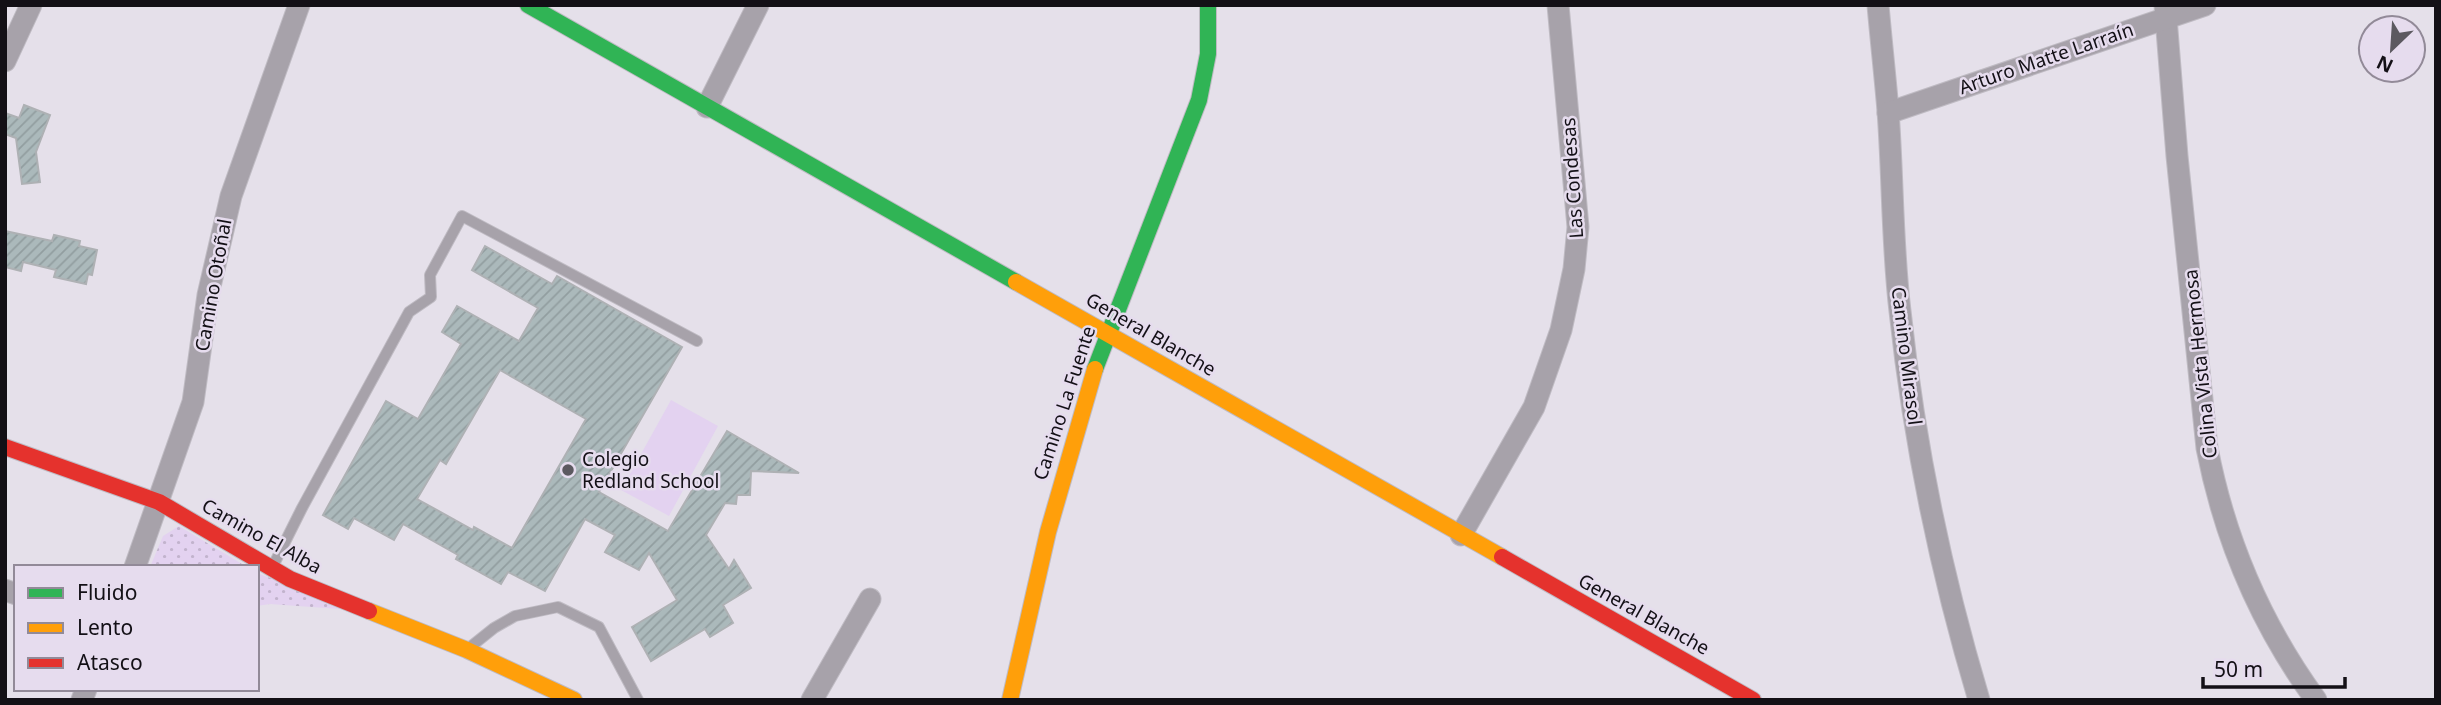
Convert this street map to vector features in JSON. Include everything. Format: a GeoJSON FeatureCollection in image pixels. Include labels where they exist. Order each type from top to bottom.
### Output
{"type":"FeatureCollection","features":[{"type":"Feature","properties":{"kind":"main road","name":"General Blanche"},"geometry":{"type":"LineString","coordinates":[[528,5],[1753,700]]}},
{"type":"Feature","properties":{"kind":"main road","name":"Camino La Fuente"},"geometry":{"type":"LineString","coordinates":[[1010,700],[1058,489],[1076,426],[1108,333],[1202,93],[1209,50],[1208,5]]}},
{"type":"Feature","properties":{"kind":"main road","name":"Camino El Alba"},"geometry":{"type":"LineString","coordinates":[[5,447],[159,502],[271,570],[314,590],[467,650],[574,700]]}},
{"type":"Feature","properties":{"kind":"street"},"geometry":{"type":"LineString","coordinates":[[5,61],[31,5]]}},
{"type":"Feature","properties":{"kind":"street","name":"Camino Otoñal"},"geometry":{"type":"LineString","coordinates":[[136,565],[193,402],[208,295],[225,217],[299,5]]}},
{"type":"Feature","properties":{"kind":"street"},"geometry":{"type":"LineString","coordinates":[[707,107],[758,5]]}},
{"type":"Feature","properties":{"kind":"street","name":"Las Condesas"},"geometry":{"type":"LineString","coordinates":[[1461,535],[1534,407],[1561,330],[1574,270],[1578,227],[1558,5]]}},
{"type":"Feature","properties":{"kind":"street","name":"Camino Mirasol"},"geometry":{"type":"LineString","coordinates":[[1878,5],[1888,113],[1895,258],[1912,403],[1941,557],[1979,700]]}},
{"type":"Feature","properties":{"kind":"street","name":"Arturo Matte Larraín"},"geometry":{"type":"LineString","coordinates":[[1888,113],[2165,12],[2205,5]]}},
{"type":"Feature","properties":{"kind":"street","name":"Colina Vista Hermosa"},"geometry":{"type":"LineString","coordinates":[[2165,12],[2207,448],[2214,483],[2248,585],[2281,648],[2316,700]]}},
{"type":"Feature","properties":{"kind":"street"},"geometry":{"type":"LineString","coordinates":[[812,700],[870,599]]}},
{"type":"Feature","properties":{"kind":"lane"},"geometry":{"type":"LineString","coordinates":[[271,570],[409,312],[431,297],[430,275],[461,216],[697,341]]}},
{"type":"Feature","properties":{"kind":"lane"},"geometry":{"type":"LineString","coordinates":[[467,650],[494,628],[515,616],[558,607],[599,627],[638,700]]}},
{"type":"Feature","properties":{"kind":"shaded area"},"geometry":{"type":"Polygon","coordinates":[[[671,400],[718,426],[669,516],[621,490],[671,400]]]}},
{"type":"Feature","properties":{"kind":"shaded area"},"geometry":{"type":"Polygon","coordinates":[[[179,526],[244,565],[151,565],[163,536],[179,526]]]}},
{"type":"Feature","properties":{"kind":"shaded area"},"geometry":{"type":"Polygon","coordinates":[[[259,574],[353,610],[270,604],[259,606],[259,574]]]}},
{"type":"Feature","properties":{"kind":"building"},"geometry":{"type":"Polygon","coordinates":[[[24,105],[50,115],[36,152],[40,182],[22,184],[16,138],[5,134],[5,113],[19,118],[24,105]]]}},
{"type":"Feature","properties":{"kind":"building"},"geometry":{"type":"Polygon","coordinates":[[[5,231],[52,241],[54,235],[80,241],[79,246],[97,250],[92,275],[88,274],[86,284],[54,277],[56,270],[23,262],[21,271],[5,267],[5,231]]]}},
{"type":"Feature","properties":{"kind":"building"},"geometry":{"type":"Polygon","coordinates":[[[485,246],[552,284],[557,276],[682,347],[599,492],[668,531],[727,431],[799,473],[751,471],[750,495],[737,495],[736,504],[725,503],[706,535],[729,569],[734,560],[751,588],[723,605],[733,623],[710,637],[705,629],[651,661],[632,627],[677,600],[649,553],[639,570],[605,552],[615,535],[585,519],[545,591],[508,572],[501,584],[456,559],[458,555],[403,524],[394,540],[354,518],[348,529],[323,515],[386,401],[418,419],[461,344],[442,332],[457,306],[519,341],[538,308],[472,270],[485,246]],[[500,370],[446,464],[440,460],[417,499],[512,548],[586,419],[500,370]]]}},
{"type":"Feature","properties":{"kind":"traffic: fast"},"geometry":{"type":"LineString","coordinates":[[528,5],[1016,282]]}},
{"type":"Feature","properties":{"kind":"traffic: fast"},"geometry":{"type":"LineString","coordinates":[[1095,369],[1199,100],[1208,54],[1208,5]]}},
{"type":"Feature","properties":{"kind":"traffic: slow"},"geometry":{"type":"LineString","coordinates":[[1016,282],[1502,557]]}},
{"type":"Feature","properties":{"kind":"traffic: slow"},"geometry":{"type":"LineString","coordinates":[[1010,700],[1048,532],[1095,369]]}},
{"type":"Feature","properties":{"kind":"traffic: slow"},"geometry":{"type":"LineString","coordinates":[[369,611],[467,650],[574,700]]}},
{"type":"Feature","properties":{"kind":"traffic: jam"},"geometry":{"type":"LineString","coordinates":[[5,447],[159,502],[290,579],[369,611]]}},
{"type":"Feature","properties":{"kind":"traffic: jam"},"geometry":{"type":"LineString","coordinates":[[1502,557],[1753,700]]}},
{"type":"Feature","properties":{"kind":"place","name":"Colegio Redland School"},"geometry":{"type":"Point","coordinates":[568,470]}}]}
